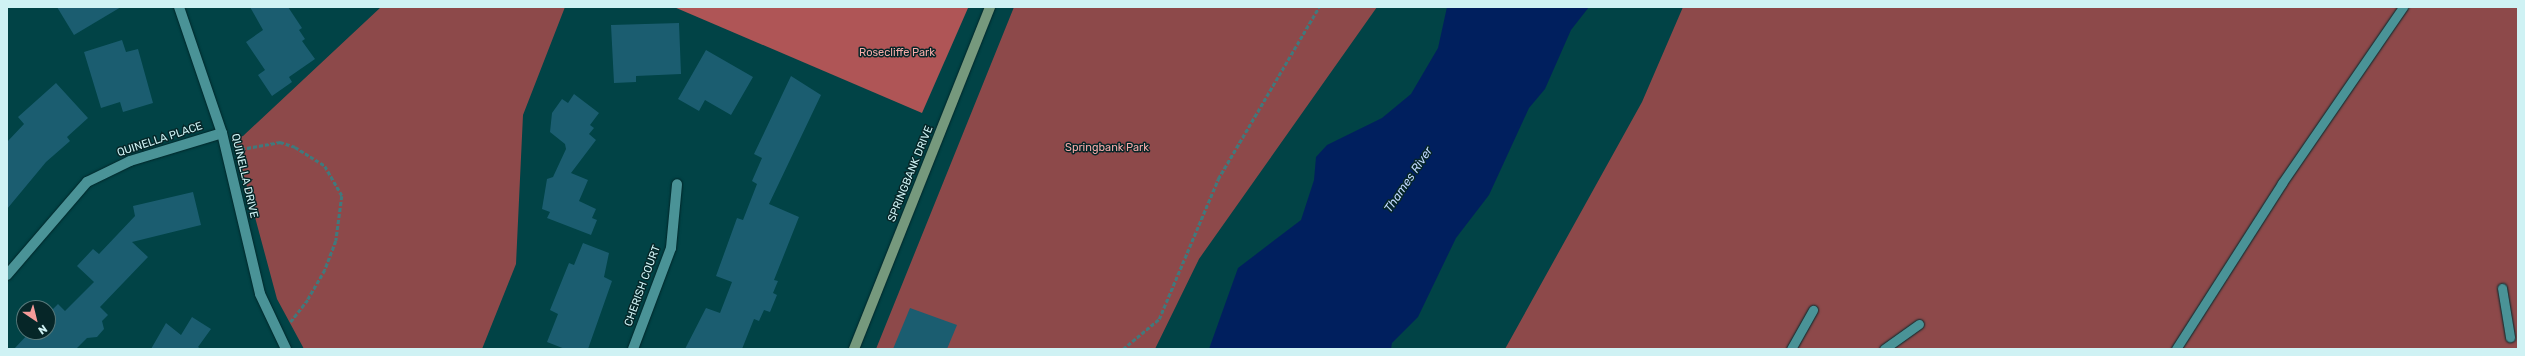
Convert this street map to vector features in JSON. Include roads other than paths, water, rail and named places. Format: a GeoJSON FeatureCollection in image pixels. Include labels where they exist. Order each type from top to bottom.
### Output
{"type":"FeatureCollection","features":[{"type":"Feature","properties":{"kind":"main road","name":"SPRINGBANK DRIVE"},"geometry":{"type":"LineString","coordinates":[[854,349],[990,7]]}},
{"type":"Feature","properties":{"kind":"street","name":"QUINELLA DRIVE"},"geometry":{"type":"LineString","coordinates":[[179,7],[222,133],[260,294],[286,349]]}},
{"type":"Feature","properties":{"kind":"street","name":"QUINELLA PLACE"},"geometry":{"type":"LineString","coordinates":[[7,275],[87,182],[130,161],[222,133]]}},
{"type":"Feature","properties":{"kind":"street","name":"CHERISH COURT"},"geometry":{"type":"LineString","coordinates":[[633,349],[671,248],[678,184]]}},
{"type":"Feature","properties":{"kind":"lane"},"geometry":{"type":"LineString","coordinates":[[2176,349],[2282,183],[2403,7]]}},
{"type":"Feature","properties":{"kind":"lane"},"geometry":{"type":"LineString","coordinates":[[2502,288],[2510,337]]}},
{"type":"Feature","properties":{"kind":"lane"},"geometry":{"type":"LineString","coordinates":[[1791,349],[1813,310]]}},
{"type":"Feature","properties":{"kind":"lane"},"geometry":{"type":"LineString","coordinates":[[1884,349],[1919,324]]}},
{"type":"Feature","properties":{"kind":"water","name":"Thames River"},"geometry":{"type":"Polygon","coordinates":[[[1447,7],[1589,7],[1571,30],[1545,89],[1529,108],[1489,195],[1456,238],[1418,317],[1392,343],[1391,349],[1209,349],[1238,268],[1301,220],[1314,180],[1316,157],[1327,145],[1382,118],[1411,94],[1438,48],[1447,7]]]}},
{"type":"Feature","properties":{"kind":"park label","name":"Rosecliffe Park"},"geometry":{"type":"Point","coordinates":[897,53]}},
{"type":"Feature","properties":{"kind":"park label","name":"Springbank Park"},"geometry":{"type":"Point","coordinates":[1107,148]}}]}
